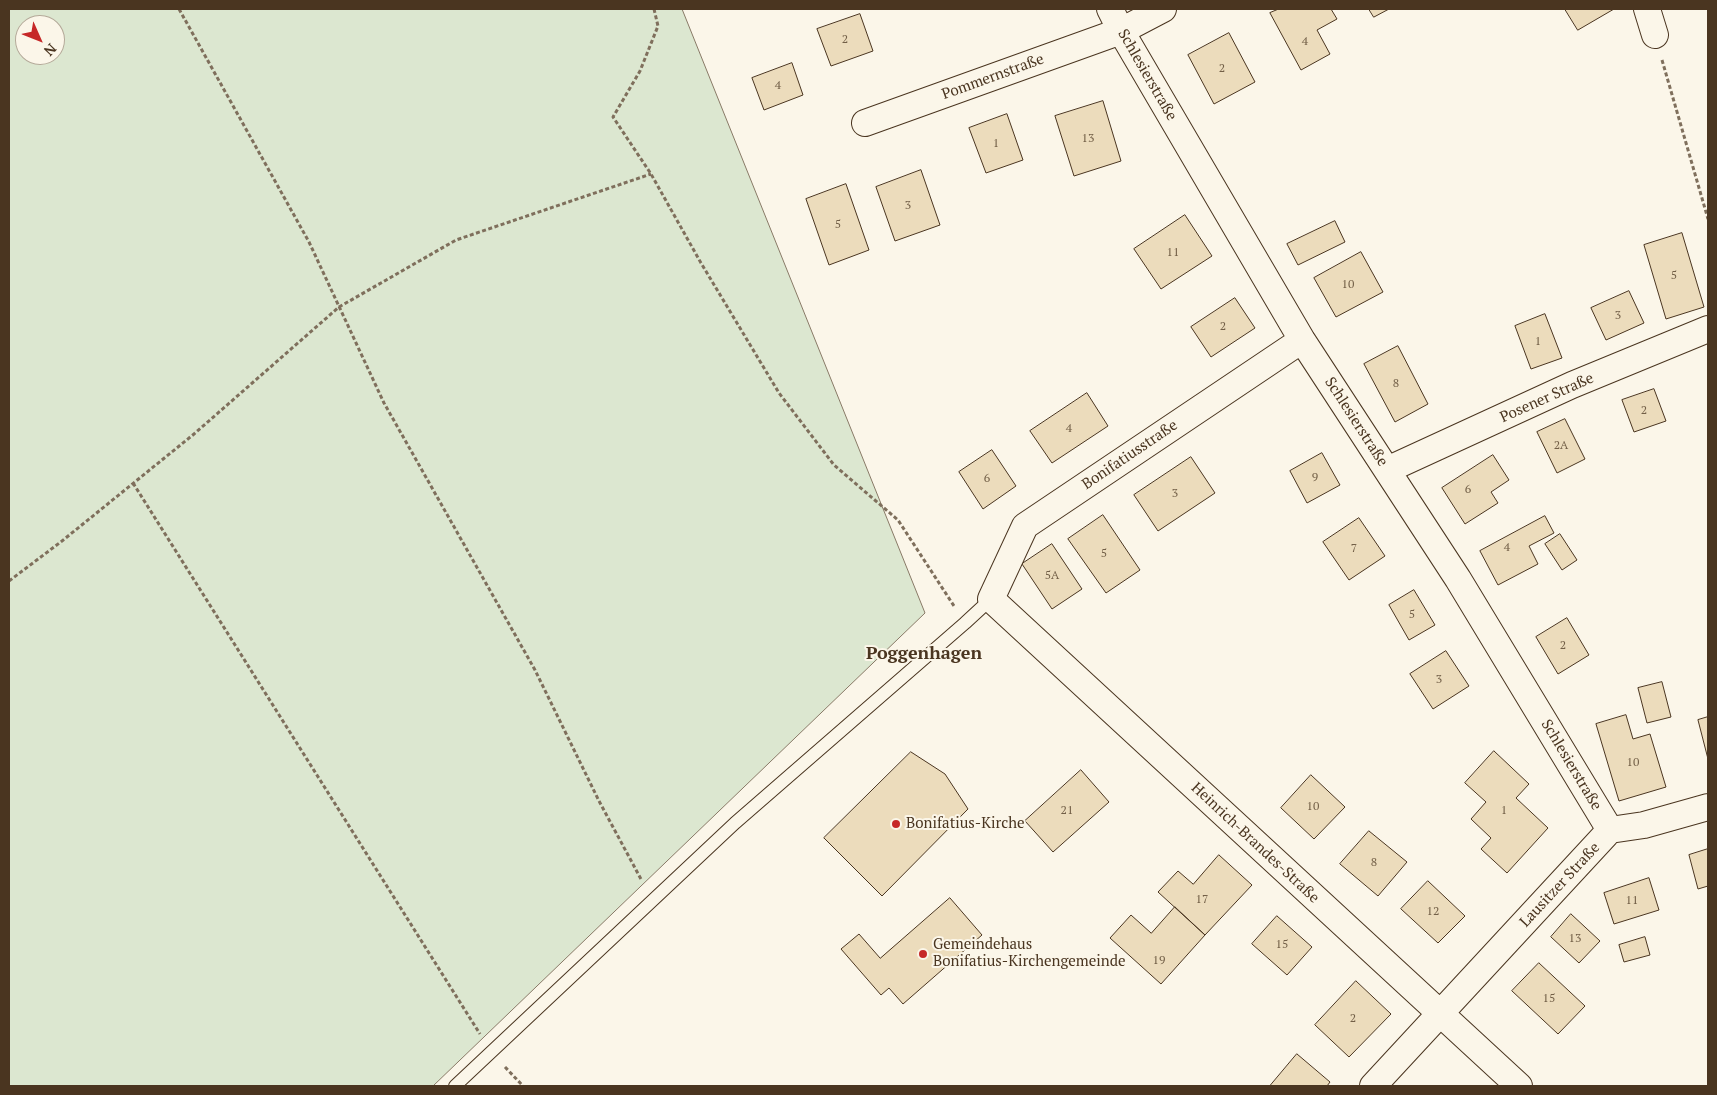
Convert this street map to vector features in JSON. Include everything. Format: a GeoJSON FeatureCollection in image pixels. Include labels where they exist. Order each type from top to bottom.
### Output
{"type":"FeatureCollection","features":[{"type":"Feature","properties":{"kind":"street","name":"Pommernstraße"},"geometry":{"type":"LineString","coordinates":[[865,123],[1115,20],[1163,9]]}},
{"type":"Feature","properties":{"kind":"street"},"geometry":{"type":"LineString","coordinates":[[1647,9],[1655,35]]}},
{"type":"Feature","properties":{"kind":"street","name":"Schlesierstraße"},"geometry":{"type":"LineString","coordinates":[[1115,20],[1302,340],[1458,579],[1610,830]]}},
{"type":"Feature","properties":{"kind":"street","name":"Posener Straße"},"geometry":{"type":"LineString","coordinates":[[1388,470],[1572,385],[1708,329]]}},
{"type":"Feature","properties":{"kind":"street","name":"Bonifatiusstraße"},"geometry":{"type":"LineString","coordinates":[[991,599],[1025,526],[1302,340]]}},
{"type":"Feature","properties":{"kind":"street","name":"Heinrich-Brandes-Straße"},"geometry":{"type":"LineString","coordinates":[[991,599],[1519,1086]]}},
{"type":"Feature","properties":{"kind":"street","name":"Lausitzer Straße"},"geometry":{"type":"LineString","coordinates":[[1373,1086],[1610,830],[1644,825],[1708,807]]}},
{"type":"Feature","properties":{"kind":"lane"},"geometry":{"type":"LineString","coordinates":[[455,1086],[735,823],[966,623],[991,599]]}},
{"type":"Feature","properties":{"kind":"path"},"geometry":{"type":"LineString","coordinates":[[179,9],[309,242],[384,403],[535,670],[599,801],[653,902]]}},
{"type":"Feature","properties":{"kind":"path"},"geometry":{"type":"LineString","coordinates":[[654,9],[658,26],[640,71],[613,118],[651,174],[701,263],[779,392],[834,465],[898,520],[966,623]]}},
{"type":"Feature","properties":{"kind":"path"},"geometry":{"type":"LineString","coordinates":[[1655,35],[1708,219]]}},
{"type":"Feature","properties":{"kind":"path"},"geometry":{"type":"LineString","coordinates":[[9,581],[62,541],[194,434],[339,307],[456,240],[651,174]]}},
{"type":"Feature","properties":{"kind":"path"},"geometry":{"type":"LineString","coordinates":[[134,483],[492,1053],[523,1086]]}},
{"type":"Feature","properties":{"kind":"green space"},"geometry":{"type":"Polygon","coordinates":[[[9,9],[682,9],[925,613],[433,1086],[9,1086],[9,9]]]}},
{"type":"Feature","properties":{"kind":"building"},"geometry":{"type":"Polygon","coordinates":[[[1279,9],[1331,9],[1337,19],[1317,30],[1330,54],[1301,70],[1270,13],[1279,9]]]}},
{"type":"Feature","properties":{"kind":"building"},"geometry":{"type":"Polygon","coordinates":[[[1369,9],[1389,9],[1374,17],[1369,9]]]}},
{"type":"Feature","properties":{"kind":"building"},"geometry":{"type":"Polygon","coordinates":[[[1565,9],[1614,9],[1578,30],[1565,9]]]}},
{"type":"Feature","properties":{"kind":"building"},"geometry":{"type":"Polygon","coordinates":[[[860,14],[873,51],[831,66],[817,29],[860,14]]]}},
{"type":"Feature","properties":{"kind":"building"},"geometry":{"type":"Polygon","coordinates":[[[1229,33],[1255,82],[1214,104],[1188,55],[1229,33]]]}},
{"type":"Feature","properties":{"kind":"building"},"geometry":{"type":"Polygon","coordinates":[[[792,63],[803,95],[764,110],[752,78],[792,63]]]}},
{"type":"Feature","properties":{"kind":"building"},"geometry":{"type":"Polygon","coordinates":[[[1103,101],[1121,161],[1074,176],[1055,116],[1103,101]]]}},
{"type":"Feature","properties":{"kind":"building"},"geometry":{"type":"Polygon","coordinates":[[[1007,114],[1023,160],[986,173],[969,128],[1007,114]]]}},
{"type":"Feature","properties":{"kind":"building"},"geometry":{"type":"Polygon","coordinates":[[[921,170],[940,225],[895,241],[876,187],[921,170]]]}},
{"type":"Feature","properties":{"kind":"building"},"geometry":{"type":"Polygon","coordinates":[[[846,184],[869,250],[829,265],[806,199],[846,184]]]}},
{"type":"Feature","properties":{"kind":"building"},"geometry":{"type":"Polygon","coordinates":[[[1185,215],[1212,256],[1161,289],[1134,249],[1185,215]]]}},
{"type":"Feature","properties":{"kind":"building"},"geometry":{"type":"Polygon","coordinates":[[[1335,221],[1345,242],[1298,265],[1287,244],[1335,221]]]}},
{"type":"Feature","properties":{"kind":"building"},"geometry":{"type":"Polygon","coordinates":[[[1682,233],[1704,307],[1666,319],[1644,245],[1682,233]]]}},
{"type":"Feature","properties":{"kind":"building"},"geometry":{"type":"Polygon","coordinates":[[[1361,252],[1383,292],[1336,317],[1314,278],[1361,252]]]}},
{"type":"Feature","properties":{"kind":"building"},"geometry":{"type":"Polygon","coordinates":[[[1629,291],[1644,323],[1606,340],[1591,308],[1629,291]]]}},
{"type":"Feature","properties":{"kind":"building"},"geometry":{"type":"Polygon","coordinates":[[[1235,298],[1255,328],[1211,357],[1191,327],[1235,298]]]}},
{"type":"Feature","properties":{"kind":"building"},"geometry":{"type":"Polygon","coordinates":[[[1545,314],[1562,358],[1531,369],[1515,326],[1545,314]]]}},
{"type":"Feature","properties":{"kind":"building"},"geometry":{"type":"Polygon","coordinates":[[[1398,346],[1428,404],[1395,422],[1364,364],[1398,346]]]}},
{"type":"Feature","properties":{"kind":"building"},"geometry":{"type":"Polygon","coordinates":[[[1654,389],[1666,421],[1634,432],[1622,400],[1654,389]]]}},
{"type":"Feature","properties":{"kind":"building"},"geometry":{"type":"Polygon","coordinates":[[[1087,393],[1108,426],[1052,463],[1030,431],[1087,393]]]}},
{"type":"Feature","properties":{"kind":"building"},"geometry":{"type":"Polygon","coordinates":[[[1565,419],[1585,459],[1557,473],[1537,432],[1565,419]]]}},
{"type":"Feature","properties":{"kind":"building"},"geometry":{"type":"Polygon","coordinates":[[[992,450],[1016,486],[983,509],[959,472],[992,450]]]}},
{"type":"Feature","properties":{"kind":"building"},"geometry":{"type":"Polygon","coordinates":[[[1322,453],[1340,485],[1307,503],[1290,471],[1322,453]]]}},
{"type":"Feature","properties":{"kind":"building"},"geometry":{"type":"Polygon","coordinates":[[[1493,455],[1509,480],[1491,492],[1498,503],[1465,524],[1442,488],[1493,455]]]}},
{"type":"Feature","properties":{"kind":"building"},"geometry":{"type":"Polygon","coordinates":[[[1191,457],[1215,493],[1158,531],[1134,495],[1191,457]]]}},
{"type":"Feature","properties":{"kind":"building"},"geometry":{"type":"Polygon","coordinates":[[[1103,515],[1140,570],[1106,593],[1068,539],[1103,515]]]}},
{"type":"Feature","properties":{"kind":"building"},"geometry":{"type":"Polygon","coordinates":[[[1545,516],[1554,533],[1529,546],[1538,564],[1498,585],[1480,551],[1545,516]]]}},
{"type":"Feature","properties":{"kind":"building"},"geometry":{"type":"Polygon","coordinates":[[[1359,518],[1385,556],[1349,580],[1323,542],[1359,518]]]}},
{"type":"Feature","properties":{"kind":"building"},"geometry":{"type":"Polygon","coordinates":[[[1560,534],[1577,560],[1562,570],[1545,544],[1560,534]]]}},
{"type":"Feature","properties":{"kind":"building"},"geometry":{"type":"Polygon","coordinates":[[[1052,544],[1082,589],[1052,609],[1022,564],[1052,544]]]}},
{"type":"Feature","properties":{"kind":"building"},"geometry":{"type":"Polygon","coordinates":[[[1414,590],[1435,625],[1409,640],[1389,605],[1414,590]]]}},
{"type":"Feature","properties":{"kind":"building"},"geometry":{"type":"Polygon","coordinates":[[[1567,618],[1589,655],[1558,674],[1536,637],[1567,618]]]}},
{"type":"Feature","properties":{"kind":"building"},"geometry":{"type":"Polygon","coordinates":[[[1446,651],[1469,686],[1433,709],[1410,674],[1446,651]]]}},
{"type":"Feature","properties":{"kind":"building"},"geometry":{"type":"Polygon","coordinates":[[[1662,682],[1671,717],[1647,723],[1638,688],[1662,682]]]}},
{"type":"Feature","properties":{"kind":"building"},"geometry":{"type":"Polygon","coordinates":[[[1626,715],[1633,739],[1650,734],[1666,787],[1619,801],[1596,724],[1626,715]]]}},
{"type":"Feature","properties":{"kind":"building"},"geometry":{"type":"Polygon","coordinates":[[[1708,717],[1708,759],[1698,720],[1708,717]]]}},
{"type":"Feature","properties":{"kind":"building"},"geometry":{"type":"Polygon","coordinates":[[[1494,751],[1529,784],[1516,798],[1548,828],[1507,873],[1481,849],[1491,838],[1471,819],[1486,802],[1465,783],[1494,751]]]}},
{"type":"Feature","properties":{"kind":"building","name":"Bonifatius-Kirche"},"geometry":{"type":"Polygon","coordinates":[[[911,752],[945,774],[968,809],[882,896],[824,838],[911,752]]]}},
{"type":"Feature","properties":{"kind":"building"},"geometry":{"type":"Polygon","coordinates":[[[1081,770],[1109,802],[1053,852],[1025,821],[1081,770]]]}},
{"type":"Feature","properties":{"kind":"building"},"geometry":{"type":"Polygon","coordinates":[[[1311,775],[1345,807],[1314,839],[1281,808],[1311,775]]]}},
{"type":"Feature","properties":{"kind":"building"},"geometry":{"type":"Polygon","coordinates":[[[1369,831],[1407,862],[1378,896],[1340,864],[1369,831]]]}},
{"type":"Feature","properties":{"kind":"building"},"geometry":{"type":"Polygon","coordinates":[[[1708,849],[1708,886],[1698,889],[1689,855],[1708,849]]]}},
{"type":"Feature","properties":{"kind":"building"},"geometry":{"type":"Polygon","coordinates":[[[1219,855],[1252,885],[1205,935],[1158,892],[1178,871],[1193,884],[1219,855]]]}},
{"type":"Feature","properties":{"kind":"building"},"geometry":{"type":"Polygon","coordinates":[[[1649,878],[1659,910],[1614,924],[1604,893],[1649,878]]]}},
{"type":"Feature","properties":{"kind":"building"},"geometry":{"type":"Polygon","coordinates":[[[1428,881],[1465,916],[1438,943],[1401,909],[1428,881]]]}},
{"type":"Feature","properties":{"kind":"building","name":"Gemeindehaus Bonifatius-Kirchengemeinde"},"geometry":{"type":"Polygon","coordinates":[[[950,898],[982,935],[903,1004],[889,988],[881,995],[841,949],[859,934],[880,958],[950,898]]]}},
{"type":"Feature","properties":{"kind":"building"},"geometry":{"type":"Polygon","coordinates":[[[1175,907],[1205,935],[1161,984],[1110,938],[1131,915],[1151,933],[1175,907]]]}},
{"type":"Feature","properties":{"kind":"building"},"geometry":{"type":"Polygon","coordinates":[[[1571,914],[1600,941],[1579,963],[1551,937],[1571,914]]]}},
{"type":"Feature","properties":{"kind":"building"},"geometry":{"type":"Polygon","coordinates":[[[1277,916],[1312,947],[1287,975],[1252,944],[1277,916]]]}},
{"type":"Feature","properties":{"kind":"building"},"geometry":{"type":"Polygon","coordinates":[[[1645,937],[1650,955],[1624,962],[1619,945],[1645,937]]]}},
{"type":"Feature","properties":{"kind":"building"},"geometry":{"type":"Polygon","coordinates":[[[1539,963],[1585,1006],[1558,1034],[1512,991],[1539,963]]]}},
{"type":"Feature","properties":{"kind":"building"},"geometry":{"type":"Polygon","coordinates":[[[1356,981],[1391,1014],[1349,1057],[1315,1025],[1356,981]]]}},
{"type":"Feature","properties":{"kind":"building"},"geometry":{"type":"Polygon","coordinates":[[[1297,1054],[1330,1082],[1327,1086],[1270,1086],[1297,1054]]]}},
{"type":"Feature","properties":{"kind":"place","name":"Bonifatius-Kirche"},"geometry":{"type":"Point","coordinates":[896,824]}},
{"type":"Feature","properties":{"kind":"place","name":"Gemeindehaus Bonifatius-Kirchengemeinde"},"geometry":{"type":"Point","coordinates":[923,954]}},
{"type":"Feature","properties":{"kind":"district","name":"Poggenhagen"},"geometry":{"type":"Point","coordinates":[924,654]}}]}
